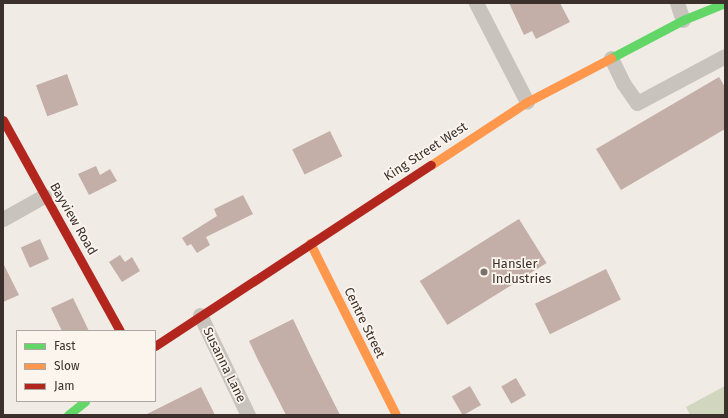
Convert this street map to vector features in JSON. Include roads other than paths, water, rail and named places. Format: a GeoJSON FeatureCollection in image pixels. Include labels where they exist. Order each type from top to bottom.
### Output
{"type":"FeatureCollection","features":[{"type":"Feature","properties":{"kind":"main road","name":"King Street West"},"geometry":{"type":"LineString","coordinates":[[156,345],[527,102],[683,20],[725,3]]}},
{"type":"Feature","properties":{"kind":"main road","name":"Bayview Road"},"geometry":{"type":"LineString","coordinates":[[3,120],[119,330]]}},
{"type":"Feature","properties":{"kind":"main road","name":"Centre Street"},"geometry":{"type":"LineString","coordinates":[[310,243],[322,264],[337,299],[396,415]]}},
{"type":"Feature","properties":{"kind":"main road"},"geometry":{"type":"LineString","coordinates":[[68,415],[84,402]]}},
{"type":"Feature","properties":{"kind":"street"},"geometry":{"type":"LineString","coordinates":[[476,3],[527,102]]}},
{"type":"Feature","properties":{"kind":"street"},"geometry":{"type":"LineString","coordinates":[[677,3],[683,20]]}},
{"type":"Feature","properties":{"kind":"street"},"geometry":{"type":"LineString","coordinates":[[611,58],[622,83],[637,103],[725,56]]}},
{"type":"Feature","properties":{"kind":"street"},"geometry":{"type":"LineString","coordinates":[[3,219],[44,196]]}},
{"type":"Feature","properties":{"kind":"street","name":"Susanna Lane"},"geometry":{"type":"LineString","coordinates":[[200,316],[248,415]]}},
{"type":"Feature","properties":{"kind":"place","name":"Hansler Industries"},"geometry":{"type":"Point","coordinates":[484,272]}}]}
